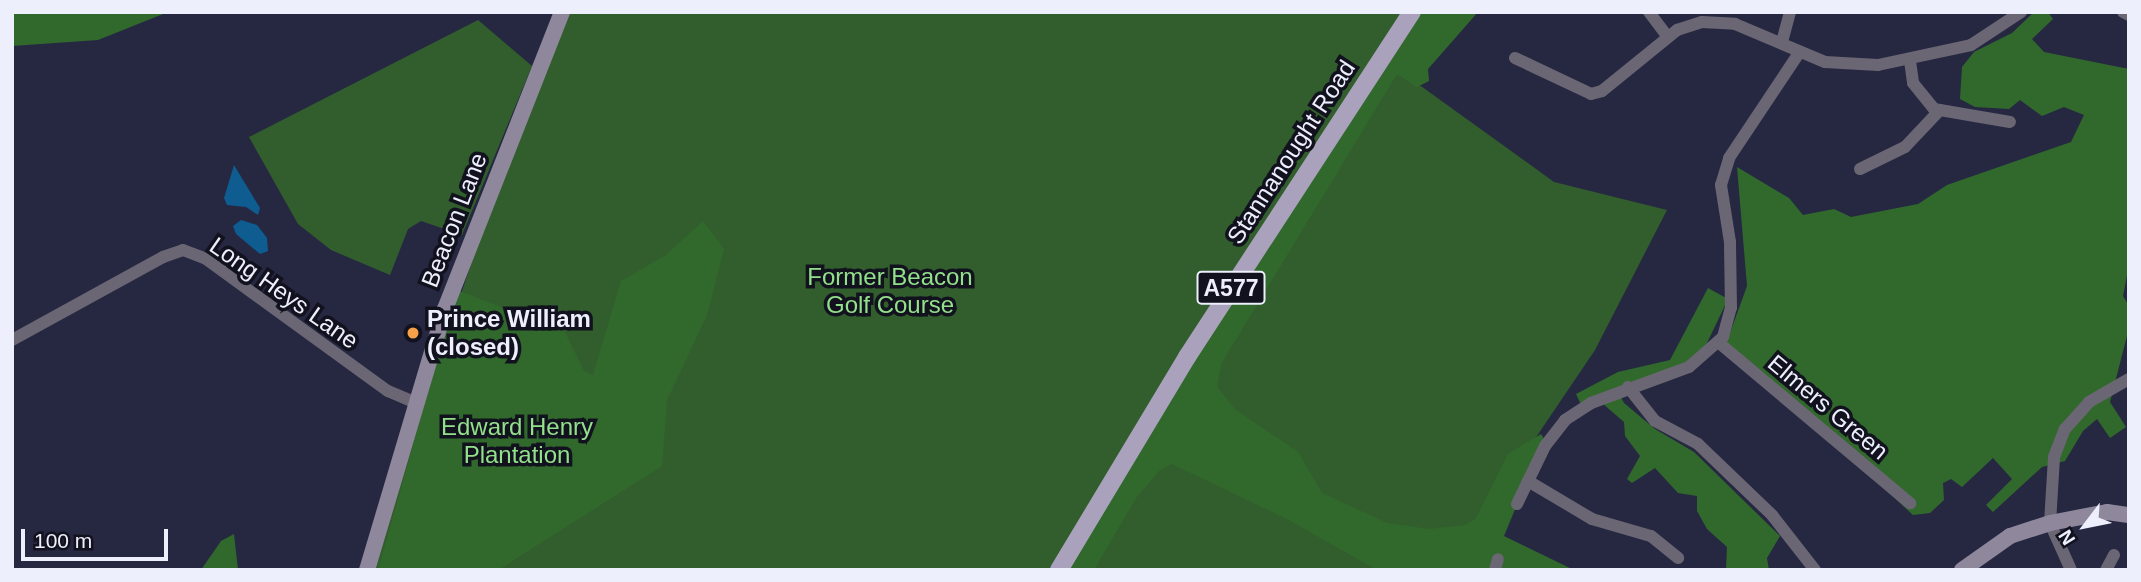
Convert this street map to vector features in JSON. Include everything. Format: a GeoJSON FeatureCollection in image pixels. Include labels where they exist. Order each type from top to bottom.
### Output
{"type":"FeatureCollection","features":[{"type":"Feature","properties":{"kind":"main road","name":"Stannanought Road"},"geometry":{"type":"LineString","coordinates":[[1059,570],[1187,357],[1412,12]]}},
{"type":"Feature","properties":{"kind":"street","name":"Beacon Lane"},"geometry":{"type":"LineString","coordinates":[[367,570],[466,250],[562,12]]}},
{"type":"Feature","properties":{"kind":"street"},"geometry":{"type":"LineString","coordinates":[[1649,12],[1668,37]]}},
{"type":"Feature","properties":{"kind":"street"},"geometry":{"type":"LineString","coordinates":[[1782,42],[1790,12]]}},
{"type":"Feature","properties":{"kind":"street"},"geometry":{"type":"LineString","coordinates":[[1515,58],[1591,94],[1602,90],[1668,37],[1693,23],[1717,21],[1782,42],[1799,53],[1843,65],[1910,61],[1971,45],[2021,12]]}},
{"type":"Feature","properties":{"kind":"street"},"geometry":{"type":"LineString","coordinates":[[2123,12],[2129,15]]}},
{"type":"Feature","properties":{"kind":"street"},"geometry":{"type":"LineString","coordinates":[[1517,504],[1545,446],[1565,420],[1591,402],[1689,367],[1718,342],[1731,308],[1730,242],[1721,185],[1729,158],[1799,53]]}},
{"type":"Feature","properties":{"kind":"street"},"geometry":{"type":"LineString","coordinates":[[1910,61],[1913,83],[1922,98],[1940,110],[2010,122]]}},
{"type":"Feature","properties":{"kind":"street"},"geometry":{"type":"LineString","coordinates":[[1860,169],[1905,147],[1940,110]]}},
{"type":"Feature","properties":{"kind":"street","name":"Long Heys Lane"},"geometry":{"type":"LineString","coordinates":[[12,340],[163,257],[183,250],[206,259],[388,391],[418,404]]}},
{"type":"Feature","properties":{"kind":"street","name":"Elmers Green"},"geometry":{"type":"LineString","coordinates":[[1718,342],[1910,503]]}},
{"type":"Feature","properties":{"kind":"street"},"geometry":{"type":"LineString","coordinates":[[2071,570],[2050,523],[2054,457],[2065,429],[2089,402],[2129,379]]}},
{"type":"Feature","properties":{"kind":"street"},"geometry":{"type":"LineString","coordinates":[[1628,387],[1655,421],[1698,444],[1772,515],[1815,570]]}},
{"type":"Feature","properties":{"kind":"street"},"geometry":{"type":"LineString","coordinates":[[1528,481],[1592,519],[1651,536],[1678,558]]}},
{"type":"Feature","properties":{"kind":"street"},"geometry":{"type":"LineString","coordinates":[[1962,570],[2010,536],[2050,523],[2108,512],[2129,515]]}},
{"type":"Feature","properties":{"kind":"street"},"geometry":{"type":"LineString","coordinates":[[2106,570],[2115,555]]}},
{"type":"Feature","properties":{"kind":"green space"},"geometry":{"type":"Polygon","coordinates":[[[12,12],[168,12],[98,40],[12,46],[12,12]]]}},
{"type":"Feature","properties":{"kind":"green space","name":"Former Beacon Golf Course"},"geometry":{"type":"Polygon","coordinates":[[[556,12],[1412,12],[1382,58],[1554,182],[1667,210],[1595,350],[1499,492],[1469,570],[368,570],[556,12]]]}},
{"type":"Feature","properties":{"kind":"green space"},"geometry":{"type":"Polygon","coordinates":[[[1421,12],[1478,12],[1428,69],[1429,81],[1417,87],[1397,74],[1221,364],[1217,387],[1236,410],[1298,452],[1322,493],[1387,523],[1429,529],[1466,525],[1476,518],[1508,454],[1541,434],[1544,439],[1504,536],[1574,570],[1377,570],[1289,520],[1172,464],[1159,471],[1136,498],[1094,570],[1065,570],[1273,232],[1421,12]]]}},
{"type":"Feature","properties":{"kind":"green space"},"geometry":{"type":"Polygon","coordinates":[[[2034,12],[2048,12],[2053,19],[2032,39],[2044,52],[2129,69],[2129,265],[2123,296],[2129,306],[2129,328],[2110,402],[2126,427],[2110,438],[2097,419],[2083,431],[2065,461],[2042,467],[1993,512],[1986,505],[2012,479],[1993,458],[1962,487],[1951,479],[1943,483],[1944,500],[1930,513],[1913,515],[1726,344],[1747,286],[1737,167],[1789,198],[1803,215],[1834,209],[1851,217],[1918,204],[1947,185],[2071,142],[2084,115],[2064,107],[2042,116],[2020,100],[2009,109],[1975,107],[1960,99],[1962,67],[1974,52],[2012,33],[2034,12]]]}},
{"type":"Feature","properties":{"kind":"green space"},"geometry":{"type":"Polygon","coordinates":[[[478,20],[532,66],[462,235],[421,221],[408,229],[390,275],[331,250],[298,224],[249,137],[478,20]]]}},
{"type":"Feature","properties":{"kind":"green space","name":"Edward Henry Plantation"},"geometry":{"type":"Polygon","coordinates":[[[703,221],[724,249],[707,315],[667,400],[662,466],[498,570],[378,570],[457,290],[565,332],[584,371],[593,375],[621,281],[666,255],[703,221]]]}},
{"type":"Feature","properties":{"kind":"green space"},"geometry":{"type":"Polygon","coordinates":[[[1708,288],[1728,299],[1707,343],[1693,359],[1693,371],[1617,390],[1624,403],[1655,429],[1694,452],[1780,536],[1767,558],[1769,570],[1726,570],[1727,547],[1707,529],[1697,511],[1697,496],[1678,493],[1655,468],[1632,483],[1627,479],[1640,456],[1625,436],[1624,422],[1602,403],[1585,413],[1576,394],[1618,372],[1670,360],[1708,288]]]}},
{"type":"Feature","properties":{"kind":"green space"},"geometry":{"type":"Polygon","coordinates":[[[234,534],[238,570],[201,570],[221,541],[234,534]]]}},
{"type":"Feature","properties":{"kind":"water"},"geometry":{"type":"Polygon","coordinates":[[[234,165],[260,208],[258,215],[246,207],[227,205],[224,198],[234,165]]]}},
{"type":"Feature","properties":{"kind":"water"},"geometry":{"type":"Polygon","coordinates":[[[241,220],[257,225],[267,238],[268,251],[260,254],[236,234],[233,226],[241,220]]]}},
{"type":"Feature","properties":{"kind":"place","name":"Prince William (closed)"},"geometry":{"type":"Point","coordinates":[413,333]}}]}
